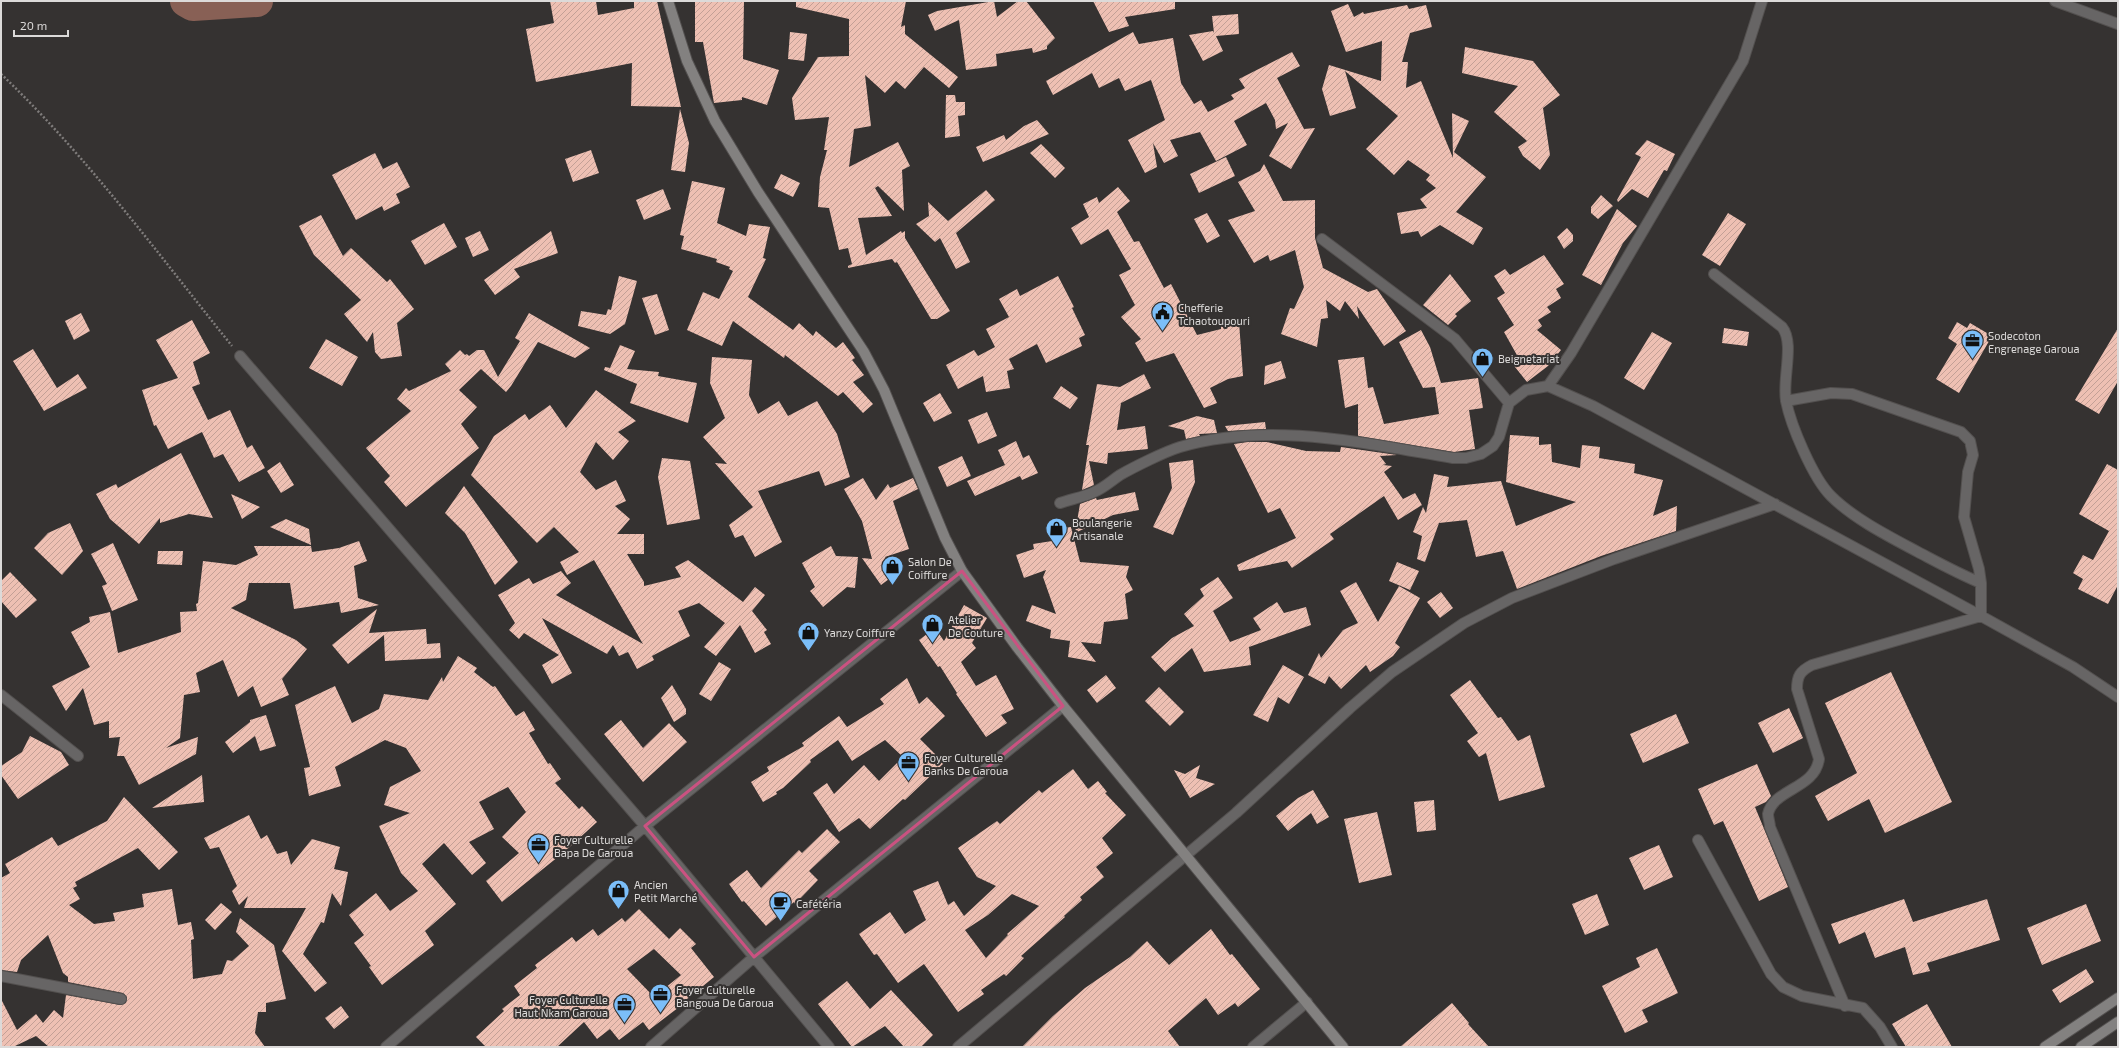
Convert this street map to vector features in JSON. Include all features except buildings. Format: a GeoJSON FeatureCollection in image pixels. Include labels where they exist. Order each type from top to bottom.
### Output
{"type":"FeatureCollection","features":[{"type":"Feature","properties":{"kind":"street"},"geometry":{"type":"LineString","coordinates":[[668,1],[687,61],[715,120],[758,192],[864,352],[884,390],[903,440],[945,538],[962,571],[1017,648],[1062,706],[1343,1047]]}},
{"type":"Feature","properties":{"kind":"street"},"geometry":{"type":"LineString","coordinates":[[1548,386],[1571,353],[1743,61],[1762,1]]}},
{"type":"Feature","properties":{"kind":"street"},"geometry":{"type":"LineString","coordinates":[[2055,1],[2118,24]]}},
{"type":"Feature","properties":{"kind":"street"},"geometry":{"type":"LineString","coordinates":[[1322,239],[1455,339],[1508,403]]}},
{"type":"Feature","properties":{"kind":"street"},"geometry":{"type":"LineString","coordinates":[[1714,274],[1782,327],[1787,333],[1789,341],[1785,374],[1786,401],[1811,467],[1832,497],[1876,530],[1965,576],[1981,582]]}},
{"type":"Feature","properties":{"kind":"street"},"geometry":{"type":"LineString","coordinates":[[240,356],[644,826],[829,1047]]}},
{"type":"Feature","properties":{"kind":"street"},"geometry":{"type":"LineString","coordinates":[[1060,503],[1094,492],[1120,475],[1178,447],[1207,440],[1240,436],[1273,434],[1319,436],[1453,458],[1466,458],[1481,454],[1493,446],[1499,437],[1508,403],[1526,390],[1548,386],[1593,406],[1981,616],[2072,667],[2118,697]]}},
{"type":"Feature","properties":{"kind":"street"},"geometry":{"type":"LineString","coordinates":[[1786,401],[1831,393],[1852,394],[1961,432],[1970,441],[1973,455],[1968,472],[1964,517],[1981,582],[1981,616]]}},
{"type":"Feature","properties":{"kind":"street"},"geometry":{"type":"LineString","coordinates":[[958,1047],[1185,854],[1236,813],[1350,708],[1392,672],[1464,624],[1512,598],[1614,559],[1775,504]]}},
{"type":"Feature","properties":{"kind":"street"},"geometry":{"type":"LineString","coordinates":[[386,1047],[644,826],[962,571]]}},
{"type":"Feature","properties":{"kind":"street"},"geometry":{"type":"LineString","coordinates":[[1845,1006],[1770,827],[1768,815],[1774,804],[1812,777],[1818,769],[1819,759],[1797,689],[1797,679],[1802,670],[1812,665],[1981,616]]}},
{"type":"Feature","properties":{"kind":"street"},"geometry":{"type":"LineString","coordinates":[[1,695],[78,756]]}},
{"type":"Feature","properties":{"kind":"street"},"geometry":{"type":"LineString","coordinates":[[651,1047],[754,957],[1062,706]]}},
{"type":"Feature","properties":{"kind":"street"},"geometry":{"type":"LineString","coordinates":[[1698,840],[1771,974],[1783,987],[1802,996],[1845,1006],[1859,1007],[1865,1011],[1882,1030],[1892,1047]]}},
{"type":"Feature","properties":{"kind":"street"},"geometry":{"type":"LineString","coordinates":[[1,976],[121,999]]}},
{"type":"Feature","properties":{"kind":"street"},"geometry":{"type":"LineString","coordinates":[[2045,1047],[2118,998]]}},
{"type":"Feature","properties":{"kind":"street"},"geometry":{"type":"LineString","coordinates":[[1253,1047],[1307,1002]]}},
{"type":"Feature","properties":{"kind":"street"},"geometry":{"type":"LineString","coordinates":[[2081,1047],[2118,1022]]}},
{"type":"Feature","properties":{"kind":"path"},"geometry":{"type":"LineString","coordinates":[[1,74],[33,104],[104,188],[240,356]]}},
{"type":"Feature","properties":{"kind":"highlighted area"},"geometry":{"type":"Polygon","coordinates":[[[962,571],[1063,706],[754,957],[645,826],[962,571]]]}},
{"type":"Feature","properties":{"kind":"waterway"},"geometry":{"type":"LineString","coordinates":[[186,1],[193,5],[257,1]]}},
{"type":"Feature","properties":{"kind":"place","name":"Chefferie Tchaotoupouri"},"geometry":{"type":"Point","coordinates":[1162,332]}},
{"type":"Feature","properties":{"kind":"place","name":"Sodecoton Engrenage Garoua"},"geometry":{"type":"Point","coordinates":[1973,360]}},
{"type":"Feature","properties":{"kind":"place","name":"Beignetariat"},"geometry":{"type":"Point","coordinates":[1483,378]}},
{"type":"Feature","properties":{"kind":"place","name":"Boulangerie Artisanale"},"geometry":{"type":"Point","coordinates":[1056,548]}},
{"type":"Feature","properties":{"kind":"place","name":"Salon De Coiffure"},"geometry":{"type":"Point","coordinates":[892,586]}},
{"type":"Feature","properties":{"kind":"place","name":"Atelier De Couture"},"geometry":{"type":"Point","coordinates":[932,644]}},
{"type":"Feature","properties":{"kind":"place","name":"Yanzy Coiffure"},"geometry":{"type":"Point","coordinates":[808,652]}},
{"type":"Feature","properties":{"kind":"place","name":"Foyer Culturelle Banks De Garoua"},"geometry":{"type":"Point","coordinates":[909,782]}},
{"type":"Feature","properties":{"kind":"place","name":"Foyer Culturelle Bapa De Garoua"},"geometry":{"type":"Point","coordinates":[538,864]}},
{"type":"Feature","properties":{"kind":"place","name":"Ancien Petit Marché"},"geometry":{"type":"Point","coordinates":[618,910]}},
{"type":"Feature","properties":{"kind":"place","name":"Cafétéria"},"geometry":{"type":"Point","coordinates":[781,922]}},
{"type":"Feature","properties":{"kind":"place","name":"Foyer Culturelle Bangoua De Garoua"},"geometry":{"type":"Point","coordinates":[661,1014]}},
{"type":"Feature","properties":{"kind":"place","name":"Foyer Culturelle Haut Nkam Garoua"},"geometry":{"type":"Point","coordinates":[624,1024]}}]}
